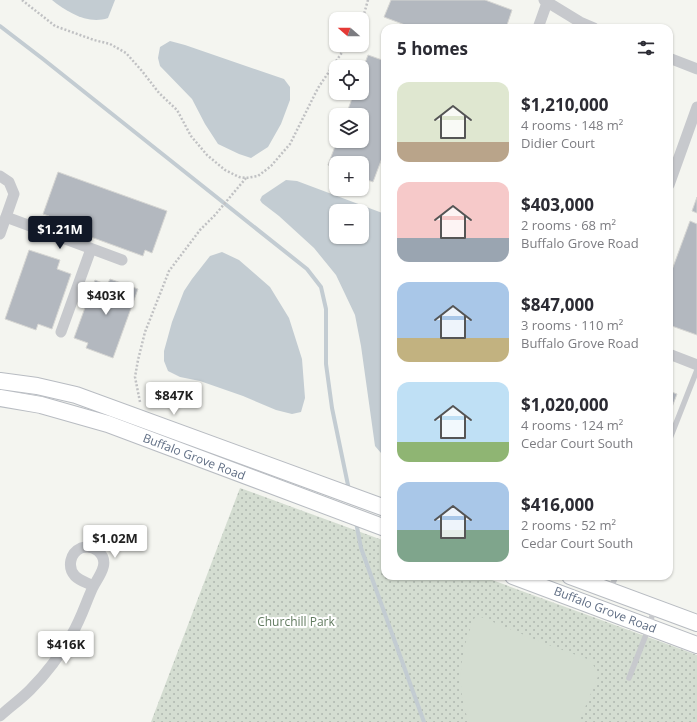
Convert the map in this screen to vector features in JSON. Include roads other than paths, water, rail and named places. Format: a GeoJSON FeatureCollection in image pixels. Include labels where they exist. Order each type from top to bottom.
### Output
{"type":"FeatureCollection","features":[{"type":"Feature","properties":{"kind":"main road","name":"Buffalo Grove Road"},"geometry":{"type":"LineString","coordinates":[[0,381],[38,386],[76,395],[381,507]]}},
{"type":"Feature","properties":{"kind":"main road","name":"Buffalo Grove Road"},"geometry":{"type":"LineString","coordinates":[[0,398],[41,405],[108,424],[381,526]]}},
{"type":"Feature","properties":{"kind":"main road","name":"Buffalo Grove Road"},"geometry":{"type":"LineString","coordinates":[[524,580],[697,645]]}},
{"type":"Feature","properties":{"kind":"main road","name":"Buffalo Grove Road"},"geometry":{"type":"LineString","coordinates":[[595,580],[613,583],[654,607],[697,622]]}},
{"type":"Feature","properties":{"kind":"street"},"geometry":{"type":"LineString","coordinates":[[539,24],[546,1],[585,24]]}},
{"type":"Feature","properties":{"kind":"street"},"geometry":{"type":"LineString","coordinates":[[673,59],[697,68]]}},
{"type":"Feature","properties":{"kind":"street"},"geometry":{"type":"LineString","coordinates":[[673,173],[697,107]]}},
{"type":"Feature","properties":{"kind":"street"},"geometry":{"type":"LineString","coordinates":[[0,176],[9,182],[14,194],[0,234]]}},
{"type":"Feature","properties":{"kind":"street"},"geometry":{"type":"LineString","coordinates":[[6,218],[122,260]]}},
{"type":"Feature","properties":{"kind":"street"},"geometry":{"type":"LineString","coordinates":[[61,332],[91,249]]}},
{"type":"Feature","properties":{"kind":"street"},"geometry":{"type":"LineString","coordinates":[[673,356],[697,365]]}},
{"type":"Feature","properties":{"kind":"street"},"geometry":{"type":"LineString","coordinates":[[0,716],[30,690],[49,668],[73,633],[94,586]]}},
{"type":"Feature","properties":{"kind":"lane"},"geometry":{"type":"LineString","coordinates":[[673,431],[697,370]]}},
{"type":"Feature","properties":{"kind":"lane"},"geometry":{"type":"LineString","coordinates":[[629,678],[649,627],[654,607]]}},
{"type":"Feature","properties":{"kind":"waterway"},"geometry":{"type":"LineString","coordinates":[[0,26],[307,269],[321,287],[326,309],[326,364],[332,408],[349,490]]}},
{"type":"Feature","properties":{"kind":"waterway"},"geometry":{"type":"LineString","coordinates":[[356,522],[361,548],[424,722]]}},
{"type":"Feature","properties":{"kind":"park label","name":"Churchill Park"},"geometry":{"type":"Point","coordinates":[296,622]}}]}
